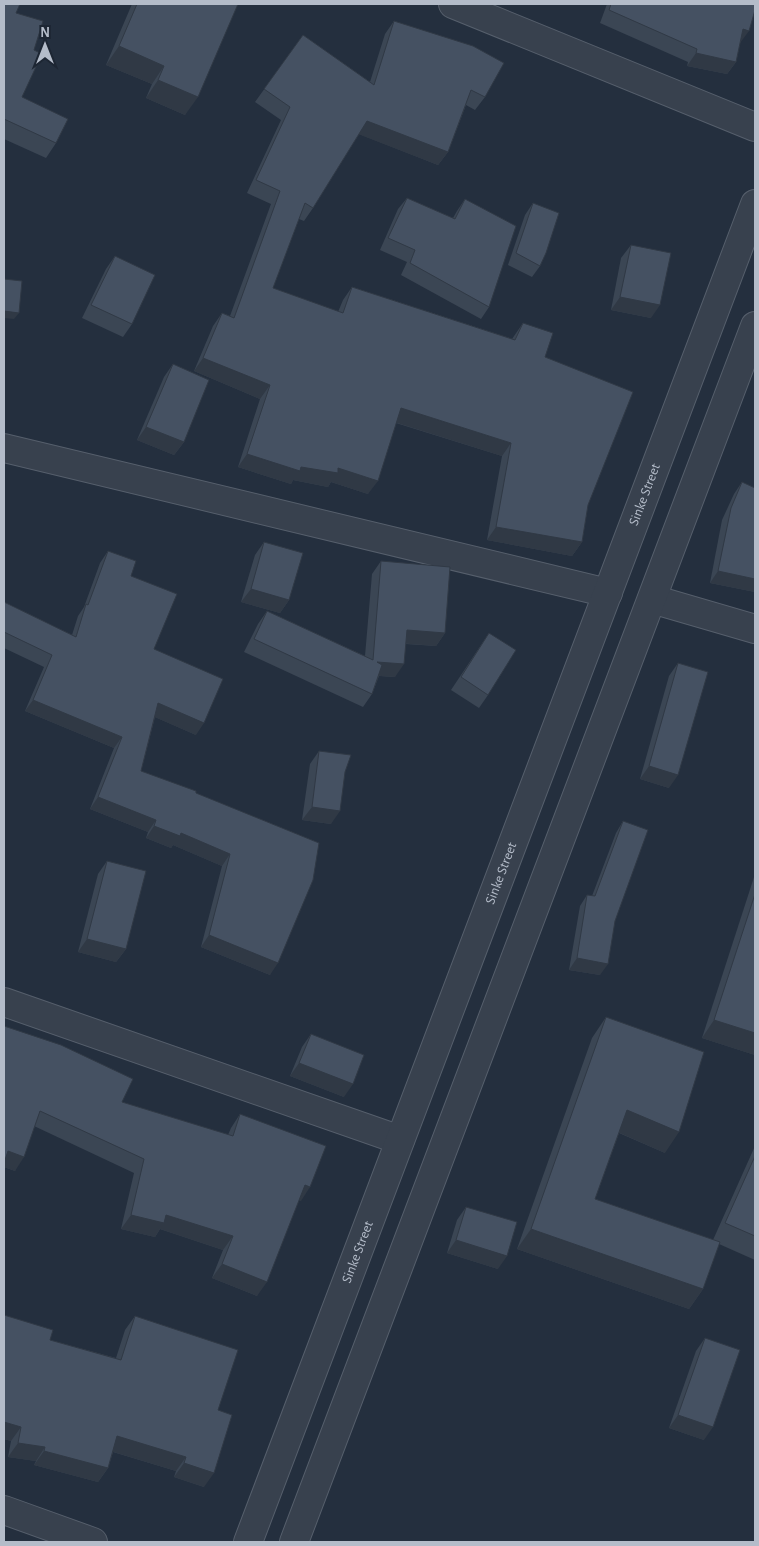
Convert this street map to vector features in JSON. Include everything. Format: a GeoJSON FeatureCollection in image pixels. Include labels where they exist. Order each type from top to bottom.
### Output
{"type":"FeatureCollection","features":[{"type":"Feature","properties":{"kind":"street"},"geometry":{"type":"LineString","coordinates":[[454,4],[755,127]]}},
{"type":"Feature","properties":{"kind":"street","name":"Sinke Street"},"geometry":{"type":"LineString","coordinates":[[248,1542],[755,204]]}},
{"type":"Feature","properties":{"kind":"street"},"geometry":{"type":"LineString","coordinates":[[294,1542],[755,326]]}},
{"type":"Feature","properties":{"kind":"street"},"geometry":{"type":"LineString","coordinates":[[4,448],[608,593]]}},
{"type":"Feature","properties":{"kind":"street"},"geometry":{"type":"LineString","coordinates":[[652,599],[755,629]]}},
{"type":"Feature","properties":{"kind":"street"},"geometry":{"type":"LineString","coordinates":[[4,1002],[400,1140]]}},
{"type":"Feature","properties":{"kind":"street"},"geometry":{"type":"LineString","coordinates":[[4,1510],[93,1542]]}},
{"type":"Feature","properties":{"kind":"building"},"geometry":{"type":"Polygon","coordinates":[[[4,4],[20,4],[16,13],[43,21],[34,50],[42,54],[22,97],[68,119],[56,143],[4,119],[4,4]]]}},
{"type":"Feature","properties":{"kind":"building"},"geometry":{"type":"Polygon","coordinates":[[[137,4],[238,4],[198,97],[158,80],[164,66],[119,46],[137,4]]]}},
{"type":"Feature","properties":{"kind":"building"},"geometry":{"type":"Polygon","coordinates":[[[611,4],[755,4],[755,10],[749,31],[743,29],[736,62],[696,53],[697,49],[609,10],[611,4]]]}},
{"type":"Feature","properties":{"kind":"building"},"geometry":{"type":"Polygon","coordinates":[[[394,21],[473,46],[504,63],[485,97],[471,90],[448,152],[367,121],[313,208],[305,203],[273,288],[343,313],[352,287],[515,340],[523,323],[553,333],[545,357],[633,392],[588,505],[582,542],[496,527],[511,443],[401,408],[378,481],[338,468],[338,473],[301,467],[300,471],[247,454],[270,385],[203,358],[222,313],[234,318],[280,191],[256,180],[290,107],[264,89],[303,35],[374,85],[394,21]]]}},
{"type":"Feature","properties":{"kind":"building"},"geometry":{"type":"Polygon","coordinates":[[[407,198],[455,219],[465,199],[516,226],[489,307],[410,263],[415,250],[388,238],[407,198]]]}},
{"type":"Feature","properties":{"kind":"building"},"geometry":{"type":"Polygon","coordinates":[[[533,203],[559,213],[540,266],[516,253],[533,203]]]}},
{"type":"Feature","properties":{"kind":"building"},"geometry":{"type":"Polygon","coordinates":[[[631,245],[671,253],[660,305],[620,297],[631,245]]]}},
{"type":"Feature","properties":{"kind":"building"},"geometry":{"type":"Polygon","coordinates":[[[115,256],[155,275],[132,324],[91,305],[115,256]]]}},
{"type":"Feature","properties":{"kind":"building"},"geometry":{"type":"Polygon","coordinates":[[[4,279],[22,281],[19,313],[4,311],[4,279]]]}},
{"type":"Feature","properties":{"kind":"building"},"geometry":{"type":"Polygon","coordinates":[[[173,364],[209,380],[184,442],[146,427],[173,364]]]}},
{"type":"Feature","properties":{"kind":"building"},"geometry":{"type":"Polygon","coordinates":[[[742,482],[755,488],[755,579],[718,571],[731,508],[742,482]]]}},
{"type":"Feature","properties":{"kind":"building"},"geometry":{"type":"Polygon","coordinates":[[[264,542],[303,553],[289,600],[251,589],[264,542]]]}},
{"type":"Feature","properties":{"kind":"building"},"geometry":{"type":"Polygon","coordinates":[[[108,551],[136,561],[131,576],[177,594],[154,649],[223,679],[204,723],[158,703],[141,771],[196,791],[196,793],[319,843],[313,880],[278,963],[209,935],[230,854],[181,833],[180,836],[154,826],[156,820],[98,797],[122,737],[33,700],[52,655],[4,632],[4,602],[76,637],[86,604],[88,605],[108,551]]]}},
{"type":"Feature","properties":{"kind":"building"},"geometry":{"type":"Polygon","coordinates":[[[381,561],[450,567],[445,633],[407,630],[404,664],[377,662],[382,665],[372,694],[254,639],[267,611],[373,660],[381,561]]]}},
{"type":"Feature","properties":{"kind":"building"},"geometry":{"type":"Polygon","coordinates":[[[489,633],[516,650],[488,695],[461,677],[489,633]]]}},
{"type":"Feature","properties":{"kind":"building"},"geometry":{"type":"Polygon","coordinates":[[[678,663],[708,672],[678,775],[649,766],[678,663]]]}},
{"type":"Feature","properties":{"kind":"building"},"geometry":{"type":"Polygon","coordinates":[[[319,751],[351,755],[345,772],[340,811],[312,807],[319,751]]]}},
{"type":"Feature","properties":{"kind":"building"},"geometry":{"type":"Polygon","coordinates":[[[623,821],[648,830],[615,921],[608,964],[577,958],[587,895],[595,896],[623,821]]]}},
{"type":"Feature","properties":{"kind":"building"},"geometry":{"type":"Polygon","coordinates":[[[107,861],[146,871],[126,949],[87,939],[107,861]]]}},
{"type":"Feature","properties":{"kind":"building"},"geometry":{"type":"Polygon","coordinates":[[[755,894],[755,1033],[714,1020],[755,894]]]}},
{"type":"Feature","properties":{"kind":"building"},"geometry":{"type":"Polygon","coordinates":[[[606,1017],[704,1052],[679,1132],[627,1110],[595,1199],[720,1242],[703,1289],[531,1229],[606,1017]]]}},
{"type":"Feature","properties":{"kind":"building"},"geometry":{"type":"Polygon","coordinates":[[[4,1026],[61,1045],[133,1079],[122,1102],[233,1136],[240,1114],[326,1146],[310,1187],[305,1185],[267,1282],[222,1264],[233,1236],[166,1215],[164,1223],[131,1215],[144,1159],[40,1111],[24,1157],[8,1151],[4,1163],[4,1026]]]}},
{"type":"Feature","properties":{"kind":"building"},"geometry":{"type":"Polygon","coordinates":[[[311,1034],[364,1055],[353,1084],[299,1063],[311,1034]]]}},
{"type":"Feature","properties":{"kind":"building"},"geometry":{"type":"Polygon","coordinates":[[[755,1156],[755,1236],[725,1223],[755,1156]]]}},
{"type":"Feature","properties":{"kind":"building"},"geometry":{"type":"Polygon","coordinates":[[[466,1207],[517,1222],[507,1256],[456,1240],[466,1207]]]}},
{"type":"Feature","properties":{"kind":"building"},"geometry":{"type":"Polygon","coordinates":[[[4,1315],[53,1330],[50,1340],[121,1360],[135,1316],[238,1350],[218,1410],[232,1415],[214,1473],[184,1463],[186,1457],[117,1436],[108,1468],[44,1451],[45,1447],[18,1443],[21,1427],[4,1422],[4,1315]]]}},
{"type":"Feature","properties":{"kind":"building"},"geometry":{"type":"Polygon","coordinates":[[[705,1338],[740,1350],[713,1427],[678,1415],[705,1338]]]}}]}
